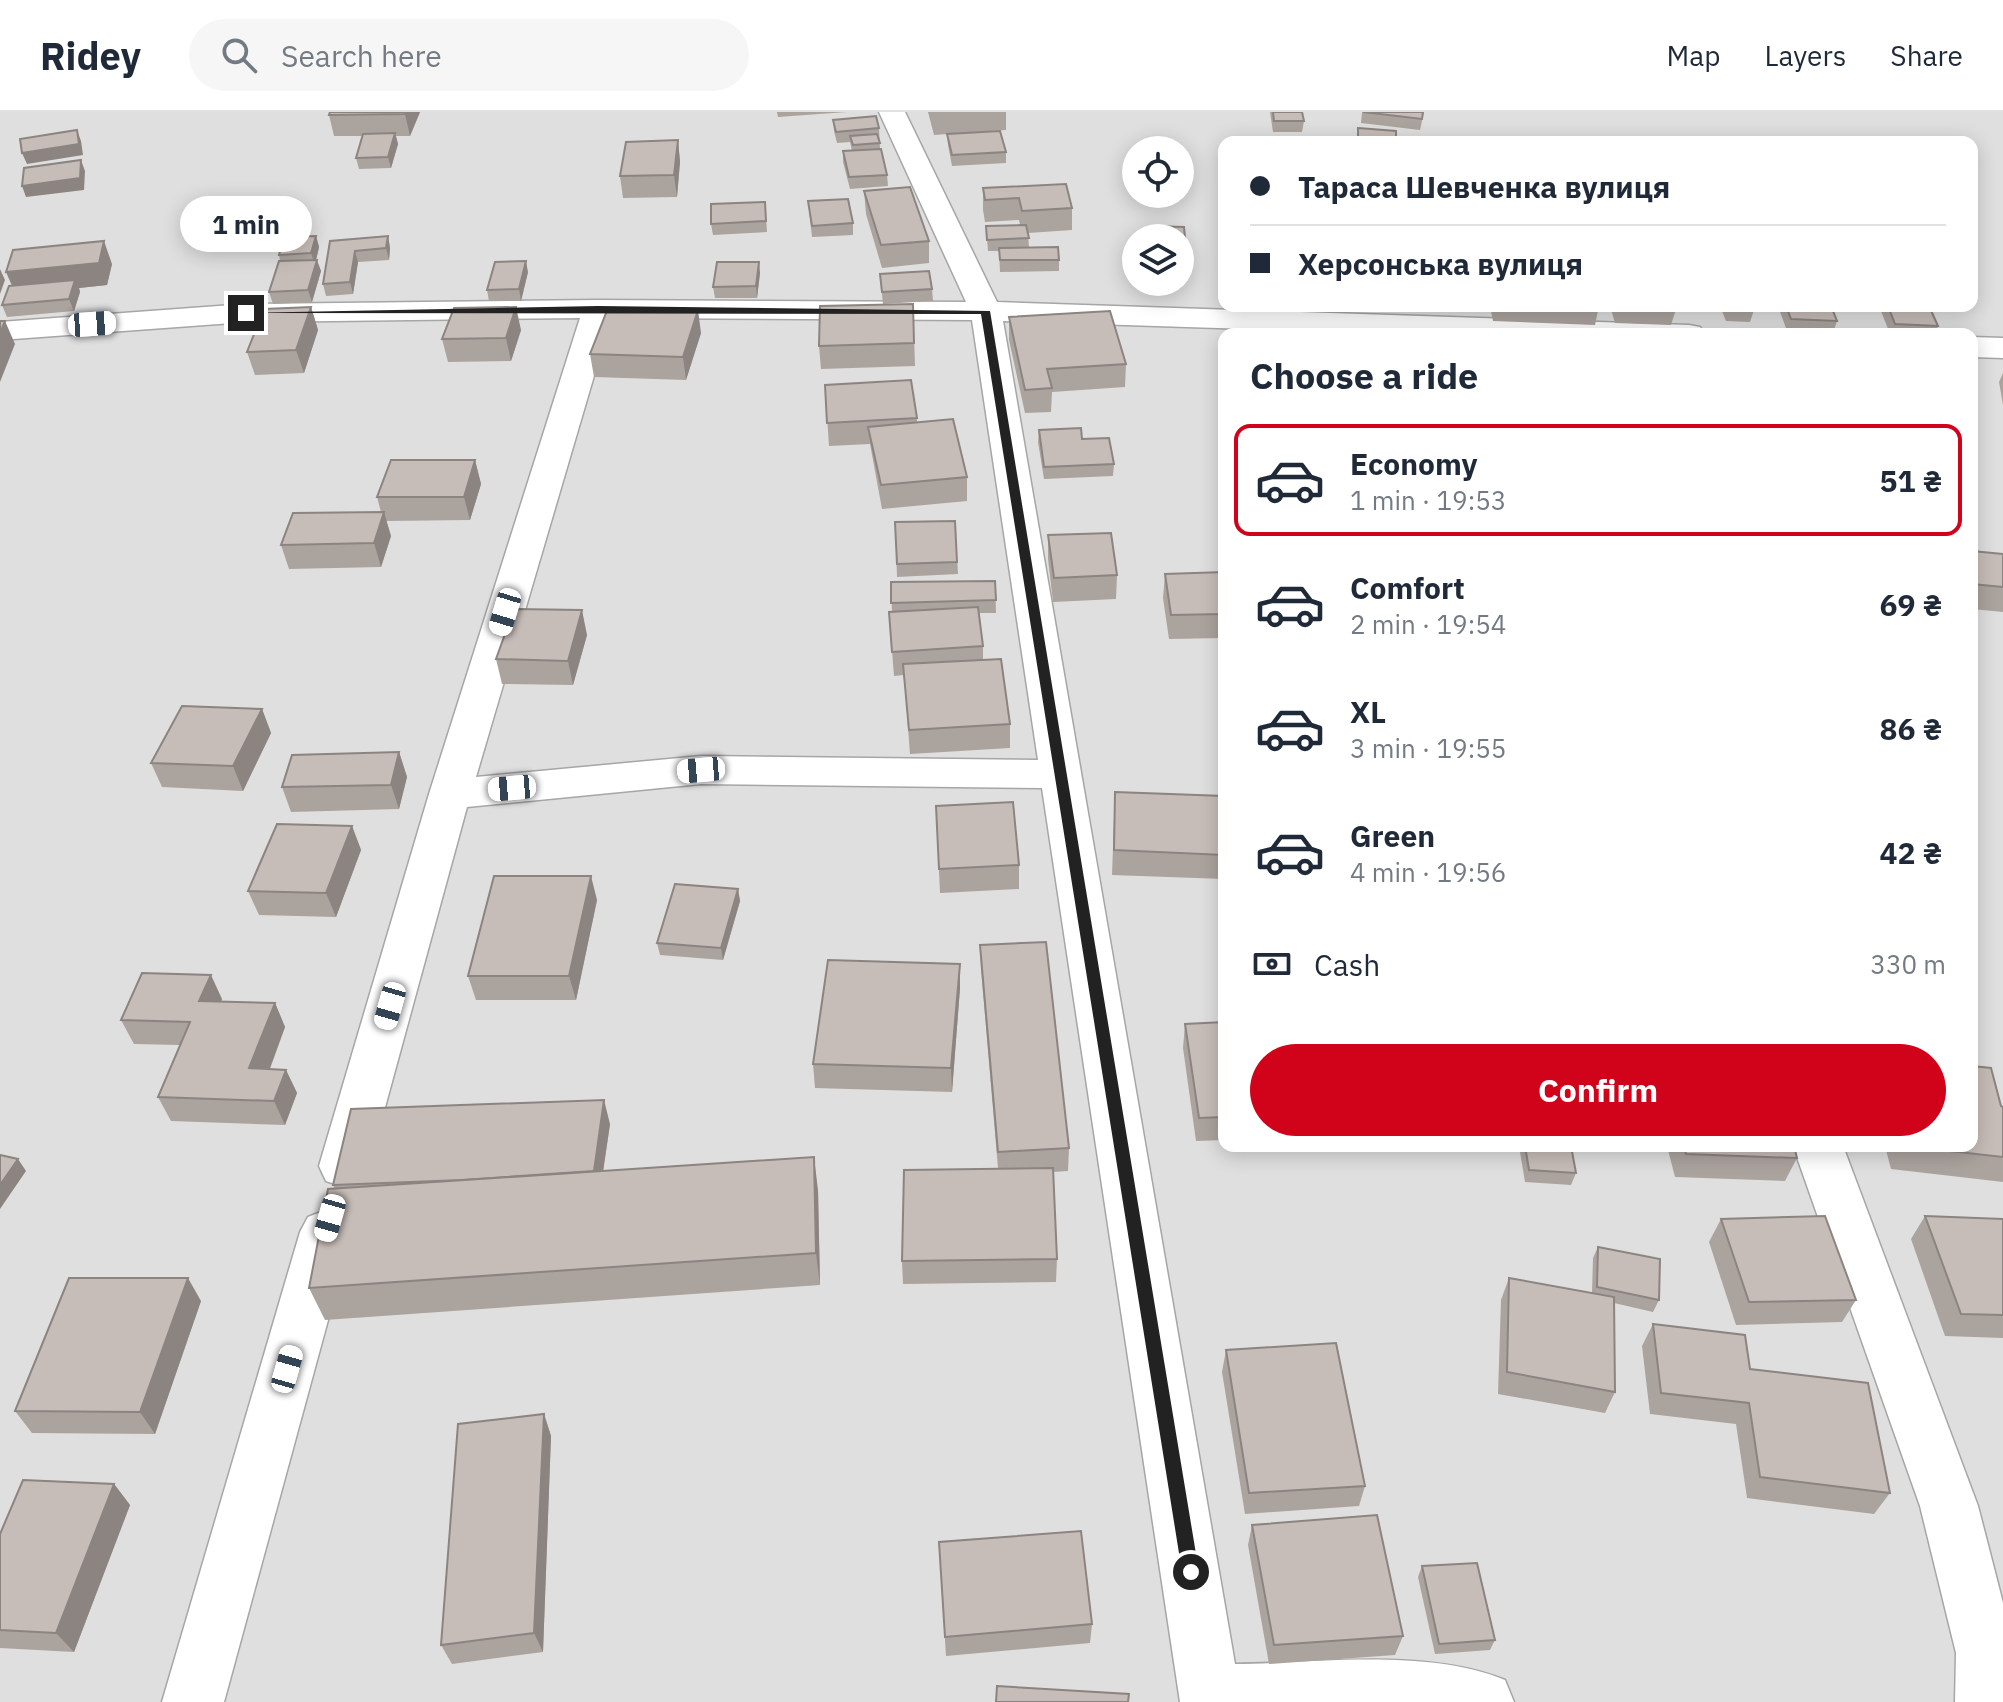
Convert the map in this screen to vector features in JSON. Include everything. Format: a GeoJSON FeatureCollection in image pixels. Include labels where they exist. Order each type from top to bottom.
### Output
{"type":"FeatureCollection","features":[{"type":"Feature","properties":{"kind":"street"},"geometry":{"type":"LineString","coordinates":[[892,112],[986,311],[1211,1699],[1407,1692],[1483,1702]]}},
{"type":"Feature","properties":{"kind":"street"},"geometry":{"type":"LineString","coordinates":[[193,1702],[450,794],[598,309]]}},
{"type":"Feature","properties":{"kind":"street"},"geometry":{"type":"LineString","coordinates":[[0,331],[246,313],[598,309],[986,311],[1444,328]]}},
{"type":"Feature","properties":{"kind":"street"},"geometry":{"type":"LineString","coordinates":[[1978,347],[2003,348]]}},
{"type":"Feature","properties":{"kind":"street"},"geometry":{"type":"LineString","coordinates":[[450,794],[701,770],[1062,774]]}},
{"type":"Feature","properties":{"kind":"street"},"geometry":{"type":"LineString","coordinates":[[1820,1152],[1949,1506],[1986,1653],[1986,1702]]}},
{"type":"Feature","properties":{"kind":"shaded area"},"geometry":{"type":"Polygon","coordinates":[[[0,112],[2003,112],[2003,1702],[0,1702],[0,112]]]}},
{"type":"Feature","properties":{"kind":"building"},"geometry":{"type":"Polygon","coordinates":[[[330,112],[406,112],[329,115],[330,112]]]}},
{"type":"Feature","properties":{"kind":"building"},"geometry":{"type":"Polygon","coordinates":[[[1273,112],[1302,112],[1304,121],[1274,121],[1273,112]]]}},
{"type":"Feature","properties":{"kind":"building"},"geometry":{"type":"Polygon","coordinates":[[[1363,112],[1423,112],[1422,119],[1363,112]]]}},
{"type":"Feature","properties":{"kind":"building"},"geometry":{"type":"Polygon","coordinates":[[[876,116],[879,128],[836,132],[833,120],[876,116]]]}},
{"type":"Feature","properties":{"kind":"building"},"geometry":{"type":"Polygon","coordinates":[[[1358,128],[1396,131],[1396,136],[1358,136],[1358,128]]]}},
{"type":"Feature","properties":{"kind":"building"},"geometry":{"type":"Polygon","coordinates":[[[77,130],[79,144],[22,153],[20,139],[77,130]]]}},
{"type":"Feature","properties":{"kind":"building"},"geometry":{"type":"Polygon","coordinates":[[[1000,131],[1006,152],[952,155],[947,134],[1000,131]]]}},
{"type":"Feature","properties":{"kind":"building"},"geometry":{"type":"Polygon","coordinates":[[[395,133],[388,157],[356,158],[363,134],[395,133]]]}},
{"type":"Feature","properties":{"kind":"building"},"geometry":{"type":"Polygon","coordinates":[[[877,134],[880,143],[853,145],[850,136],[877,134]]]}},
{"type":"Feature","properties":{"kind":"building"},"geometry":{"type":"Polygon","coordinates":[[[678,140],[674,175],[620,176],[626,142],[678,140]]]}},
{"type":"Feature","properties":{"kind":"building"},"geometry":{"type":"Polygon","coordinates":[[[881,149],[887,175],[849,177],[843,151],[881,149]]]}},
{"type":"Feature","properties":{"kind":"building"},"geometry":{"type":"Polygon","coordinates":[[[81,160],[80,178],[22,186],[24,168],[81,160]]]}},
{"type":"Feature","properties":{"kind":"building"},"geometry":{"type":"Polygon","coordinates":[[[1066,184],[1072,208],[1022,211],[1019,198],[985,200],[983,188],[1066,184]]]}},
{"type":"Feature","properties":{"kind":"building"},"geometry":{"type":"Polygon","coordinates":[[[910,187],[929,241],[881,245],[864,191],[910,187]]]}},
{"type":"Feature","properties":{"kind":"building"},"geometry":{"type":"Polygon","coordinates":[[[848,199],[853,223],[812,226],[808,201],[848,199]]]}},
{"type":"Feature","properties":{"kind":"building"},"geometry":{"type":"Polygon","coordinates":[[[765,202],[766,221],[711,224],[711,204],[765,202]]]}},
{"type":"Feature","properties":{"kind":"building"},"geometry":{"type":"Polygon","coordinates":[[[1026,225],[1029,238],[987,240],[986,226],[1026,225]]]}},
{"type":"Feature","properties":{"kind":"building"},"geometry":{"type":"Polygon","coordinates":[[[316,236],[311,253],[279,255],[284,237],[316,236]]]}},
{"type":"Feature","properties":{"kind":"building"},"geometry":{"type":"Polygon","coordinates":[[[388,236],[386,248],[355,251],[350,282],[323,284],[330,241],[388,236]]]}},
{"type":"Feature","properties":{"kind":"building"},"geometry":{"type":"Polygon","coordinates":[[[104,241],[99,263],[6,272],[13,250],[104,241]]]}},
{"type":"Feature","properties":{"kind":"building"},"geometry":{"type":"Polygon","coordinates":[[[1058,247],[1059,260],[1000,260],[999,248],[1058,247]]]}},
{"type":"Feature","properties":{"kind":"building"},"geometry":{"type":"Polygon","coordinates":[[[317,260],[308,290],[269,292],[279,261],[317,260]]]}},
{"type":"Feature","properties":{"kind":"building"},"geometry":{"type":"Polygon","coordinates":[[[526,261],[519,289],[487,290],[495,262],[526,261]]]}},
{"type":"Feature","properties":{"kind":"building"},"geometry":{"type":"Polygon","coordinates":[[[717,262],[759,262],[756,286],[713,287],[717,262]]]}},
{"type":"Feature","properties":{"kind":"building"},"geometry":{"type":"Polygon","coordinates":[[[929,271],[932,289],[882,292],[880,274],[929,271]]]}},
{"type":"Feature","properties":{"kind":"building"},"geometry":{"type":"Polygon","coordinates":[[[75,280],[69,299],[2,305],[9,286],[75,280]]]}},
{"type":"Feature","properties":{"kind":"building"},"geometry":{"type":"Polygon","coordinates":[[[913,304],[914,343],[819,346],[820,306],[913,304]]]}},
{"type":"Feature","properties":{"kind":"building"},"geometry":{"type":"Polygon","coordinates":[[[311,307],[296,350],[247,352],[264,309],[311,307]]]}},
{"type":"Feature","properties":{"kind":"building"},"geometry":{"type":"Polygon","coordinates":[[[516,307],[506,338],[442,339],[454,308],[516,307]]]}},
{"type":"Feature","properties":{"kind":"building"},"geometry":{"type":"Polygon","coordinates":[[[608,308],[698,310],[683,357],[590,354],[608,308]]]}},
{"type":"Feature","properties":{"kind":"building"},"geometry":{"type":"Polygon","coordinates":[[[1110,311],[1126,364],[1047,369],[1052,388],[1025,390],[1009,317],[1110,311]]]}},
{"type":"Feature","properties":{"kind":"building"},"geometry":{"type":"Polygon","coordinates":[[[1788,312],[1833,312],[1837,321],[1791,319],[1788,312]]]}},
{"type":"Feature","properties":{"kind":"building"},"geometry":{"type":"Polygon","coordinates":[[[1890,312],[1932,312],[1938,326],[1895,324],[1890,312]]]}},
{"type":"Feature","properties":{"kind":"building"},"geometry":{"type":"Polygon","coordinates":[[[911,380],[917,418],[827,423],[825,385],[911,380]]]}},
{"type":"Feature","properties":{"kind":"building"},"geometry":{"type":"Polygon","coordinates":[[[953,419],[967,477],[881,485],[868,427],[953,419]]]}},
{"type":"Feature","properties":{"kind":"building"},"geometry":{"type":"Polygon","coordinates":[[[1081,428],[1082,439],[1109,438],[1114,464],[1044,467],[1039,430],[1081,428]]]}},
{"type":"Feature","properties":{"kind":"building"},"geometry":{"type":"Polygon","coordinates":[[[391,460],[475,460],[464,497],[377,497],[391,460]]]}},
{"type":"Feature","properties":{"kind":"building"},"geometry":{"type":"Polygon","coordinates":[[[384,512],[374,543],[281,545],[293,513],[384,512]]]}},
{"type":"Feature","properties":{"kind":"building"},"geometry":{"type":"Polygon","coordinates":[[[955,521],[957,562],[897,564],[895,522],[955,521]]]}},
{"type":"Feature","properties":{"kind":"building"},"geometry":{"type":"Polygon","coordinates":[[[1111,533],[1117,575],[1054,578],[1048,535],[1111,533]]]}},
{"type":"Feature","properties":{"kind":"building"},"geometry":{"type":"Polygon","coordinates":[[[1978,552],[2003,554],[2003,587],[1978,585],[1978,552]]]}},
{"type":"Feature","properties":{"kind":"building"},"geometry":{"type":"Polygon","coordinates":[[[1218,572],[1218,614],[1171,615],[1165,574],[1218,572]]]}},
{"type":"Feature","properties":{"kind":"building"},"geometry":{"type":"Polygon","coordinates":[[[995,581],[996,600],[891,603],[891,582],[995,581]]]}},
{"type":"Feature","properties":{"kind":"building"},"geometry":{"type":"Polygon","coordinates":[[[978,607],[983,646],[892,652],[889,612],[978,607]]]}},
{"type":"Feature","properties":{"kind":"building"},"geometry":{"type":"Polygon","coordinates":[[[514,609],[582,610],[568,661],[496,659],[514,609]]]}},
{"type":"Feature","properties":{"kind":"building"},"geometry":{"type":"Polygon","coordinates":[[[1001,659],[1010,724],[909,730],[903,664],[1001,659]]]}},
{"type":"Feature","properties":{"kind":"building"},"geometry":{"type":"Polygon","coordinates":[[[182,706],[262,709],[233,766],[151,763],[182,706]]]}},
{"type":"Feature","properties":{"kind":"building"},"geometry":{"type":"Polygon","coordinates":[[[399,752],[391,785],[282,787],[292,755],[399,752]]]}},
{"type":"Feature","properties":{"kind":"building"},"geometry":{"type":"Polygon","coordinates":[[[1115,792],[1218,796],[1218,855],[1114,850],[1115,792]]]}},
{"type":"Feature","properties":{"kind":"building"},"geometry":{"type":"Polygon","coordinates":[[[1013,802],[1019,865],[939,869],[936,806],[1013,802]]]}},
{"type":"Feature","properties":{"kind":"building"},"geometry":{"type":"Polygon","coordinates":[[[277,824],[352,826],[326,893],[248,891],[277,824]]]}},
{"type":"Feature","properties":{"kind":"building"},"geometry":{"type":"Polygon","coordinates":[[[494,876],[591,876],[569,976],[468,976],[494,876]]]}},
{"type":"Feature","properties":{"kind":"building"},"geometry":{"type":"Polygon","coordinates":[[[675,884],[738,889],[721,948],[657,943],[675,884]]]}},
{"type":"Feature","properties":{"kind":"building"},"geometry":{"type":"Polygon","coordinates":[[[1046,942],[1069,1148],[998,1152],[980,945],[1046,942]]]}},
{"type":"Feature","properties":{"kind":"building"},"geometry":{"type":"Polygon","coordinates":[[[828,960],[960,964],[951,1068],[813,1064],[828,960]]]}},
{"type":"Feature","properties":{"kind":"building"},"geometry":{"type":"Polygon","coordinates":[[[142,973],[211,975],[199,1001],[275,1003],[249,1068],[286,1070],[274,1101],[158,1097],[190,1022],[121,1020],[142,973]]]}},
{"type":"Feature","properties":{"kind":"building"},"geometry":{"type":"Polygon","coordinates":[[[1218,1022],[1218,1117],[1199,1118],[1185,1024],[1218,1022]]]}},
{"type":"Feature","properties":{"kind":"building"},"geometry":{"type":"Polygon","coordinates":[[[1978,1067],[1991,1068],[2003,1107],[2003,1157],[1958,1152],[1978,1152],[1978,1067]]]}},
{"type":"Feature","properties":{"kind":"building"},"geometry":{"type":"Polygon","coordinates":[[[604,1100],[594,1171],[333,1185],[351,1109],[604,1100]]]}},
{"type":"Feature","properties":{"kind":"building"},"geometry":{"type":"Polygon","coordinates":[[[1526,1152],[1572,1152],[1576,1173],[1529,1170],[1526,1152]]]}},
{"type":"Feature","properties":{"kind":"building"},"geometry":{"type":"Polygon","coordinates":[[[1796,1152],[1797,1158],[1686,1154],[1796,1152]]]}},
{"type":"Feature","properties":{"kind":"building"},"geometry":{"type":"Polygon","coordinates":[[[0,1155],[18,1159],[0,1185],[0,1155]]]}},
{"type":"Feature","properties":{"kind":"building"},"geometry":{"type":"Polygon","coordinates":[[[814,1157],[816,1253],[309,1288],[328,1189],[814,1157]]]}},
{"type":"Feature","properties":{"kind":"building"},"geometry":{"type":"Polygon","coordinates":[[[1053,1168],[1057,1259],[902,1261],[904,1170],[1053,1168]]]}},
{"type":"Feature","properties":{"kind":"building"},"geometry":{"type":"Polygon","coordinates":[[[1825,1216],[1856,1300],[1749,1302],[1721,1219],[1825,1216]]]}},
{"type":"Feature","properties":{"kind":"building"},"geometry":{"type":"Polygon","coordinates":[[[1925,1216],[2003,1219],[2003,1315],[1961,1314],[1925,1216]]]}},
{"type":"Feature","properties":{"kind":"building"},"geometry":{"type":"Polygon","coordinates":[[[1598,1247],[1660,1259],[1659,1300],[1597,1287],[1598,1247]]]}},
{"type":"Feature","properties":{"kind":"building"},"geometry":{"type":"Polygon","coordinates":[[[69,1278],[188,1278],[140,1412],[15,1411],[69,1278]]]}},
{"type":"Feature","properties":{"kind":"building"},"geometry":{"type":"Polygon","coordinates":[[[1509,1278],[1614,1297],[1615,1392],[1507,1372],[1509,1278]]]}},
{"type":"Feature","properties":{"kind":"building"},"geometry":{"type":"Polygon","coordinates":[[[1653,1324],[1745,1335],[1750,1369],[1868,1383],[1890,1493],[1760,1477],[1749,1403],[1661,1393],[1653,1324]]]}},
{"type":"Feature","properties":{"kind":"building"},"geometry":{"type":"Polygon","coordinates":[[[1336,1343],[1365,1486],[1249,1493],[1226,1350],[1336,1343]]]}},
{"type":"Feature","properties":{"kind":"building"},"geometry":{"type":"Polygon","coordinates":[[[544,1414],[534,1633],[441,1645],[458,1424],[544,1414]]]}},
{"type":"Feature","properties":{"kind":"building"},"geometry":{"type":"Polygon","coordinates":[[[23,1480],[114,1484],[56,1633],[0,1630],[0,1534],[23,1480]]]}},
{"type":"Feature","properties":{"kind":"building"},"geometry":{"type":"Polygon","coordinates":[[[1377,1515],[1403,1636],[1274,1645],[1252,1525],[1377,1515]]]}},
{"type":"Feature","properties":{"kind":"building"},"geometry":{"type":"Polygon","coordinates":[[[1081,1531],[1092,1624],[945,1637],[939,1542],[1081,1531]]]}},
{"type":"Feature","properties":{"kind":"building"},"geometry":{"type":"Polygon","coordinates":[[[1477,1563],[1495,1640],[1439,1644],[1422,1566],[1477,1563]]]}},
{"type":"Feature","properties":{"kind":"building"},"geometry":{"type":"Polygon","coordinates":[[[997,1686],[1129,1694],[1128,1702],[996,1702],[997,1686]]]}},
{"type":"Feature","properties":{"kind":"route"},"geometry":{"type":"LineString","coordinates":[[246,313],[598,309],[986,311],[1191,1572]]}}]}
